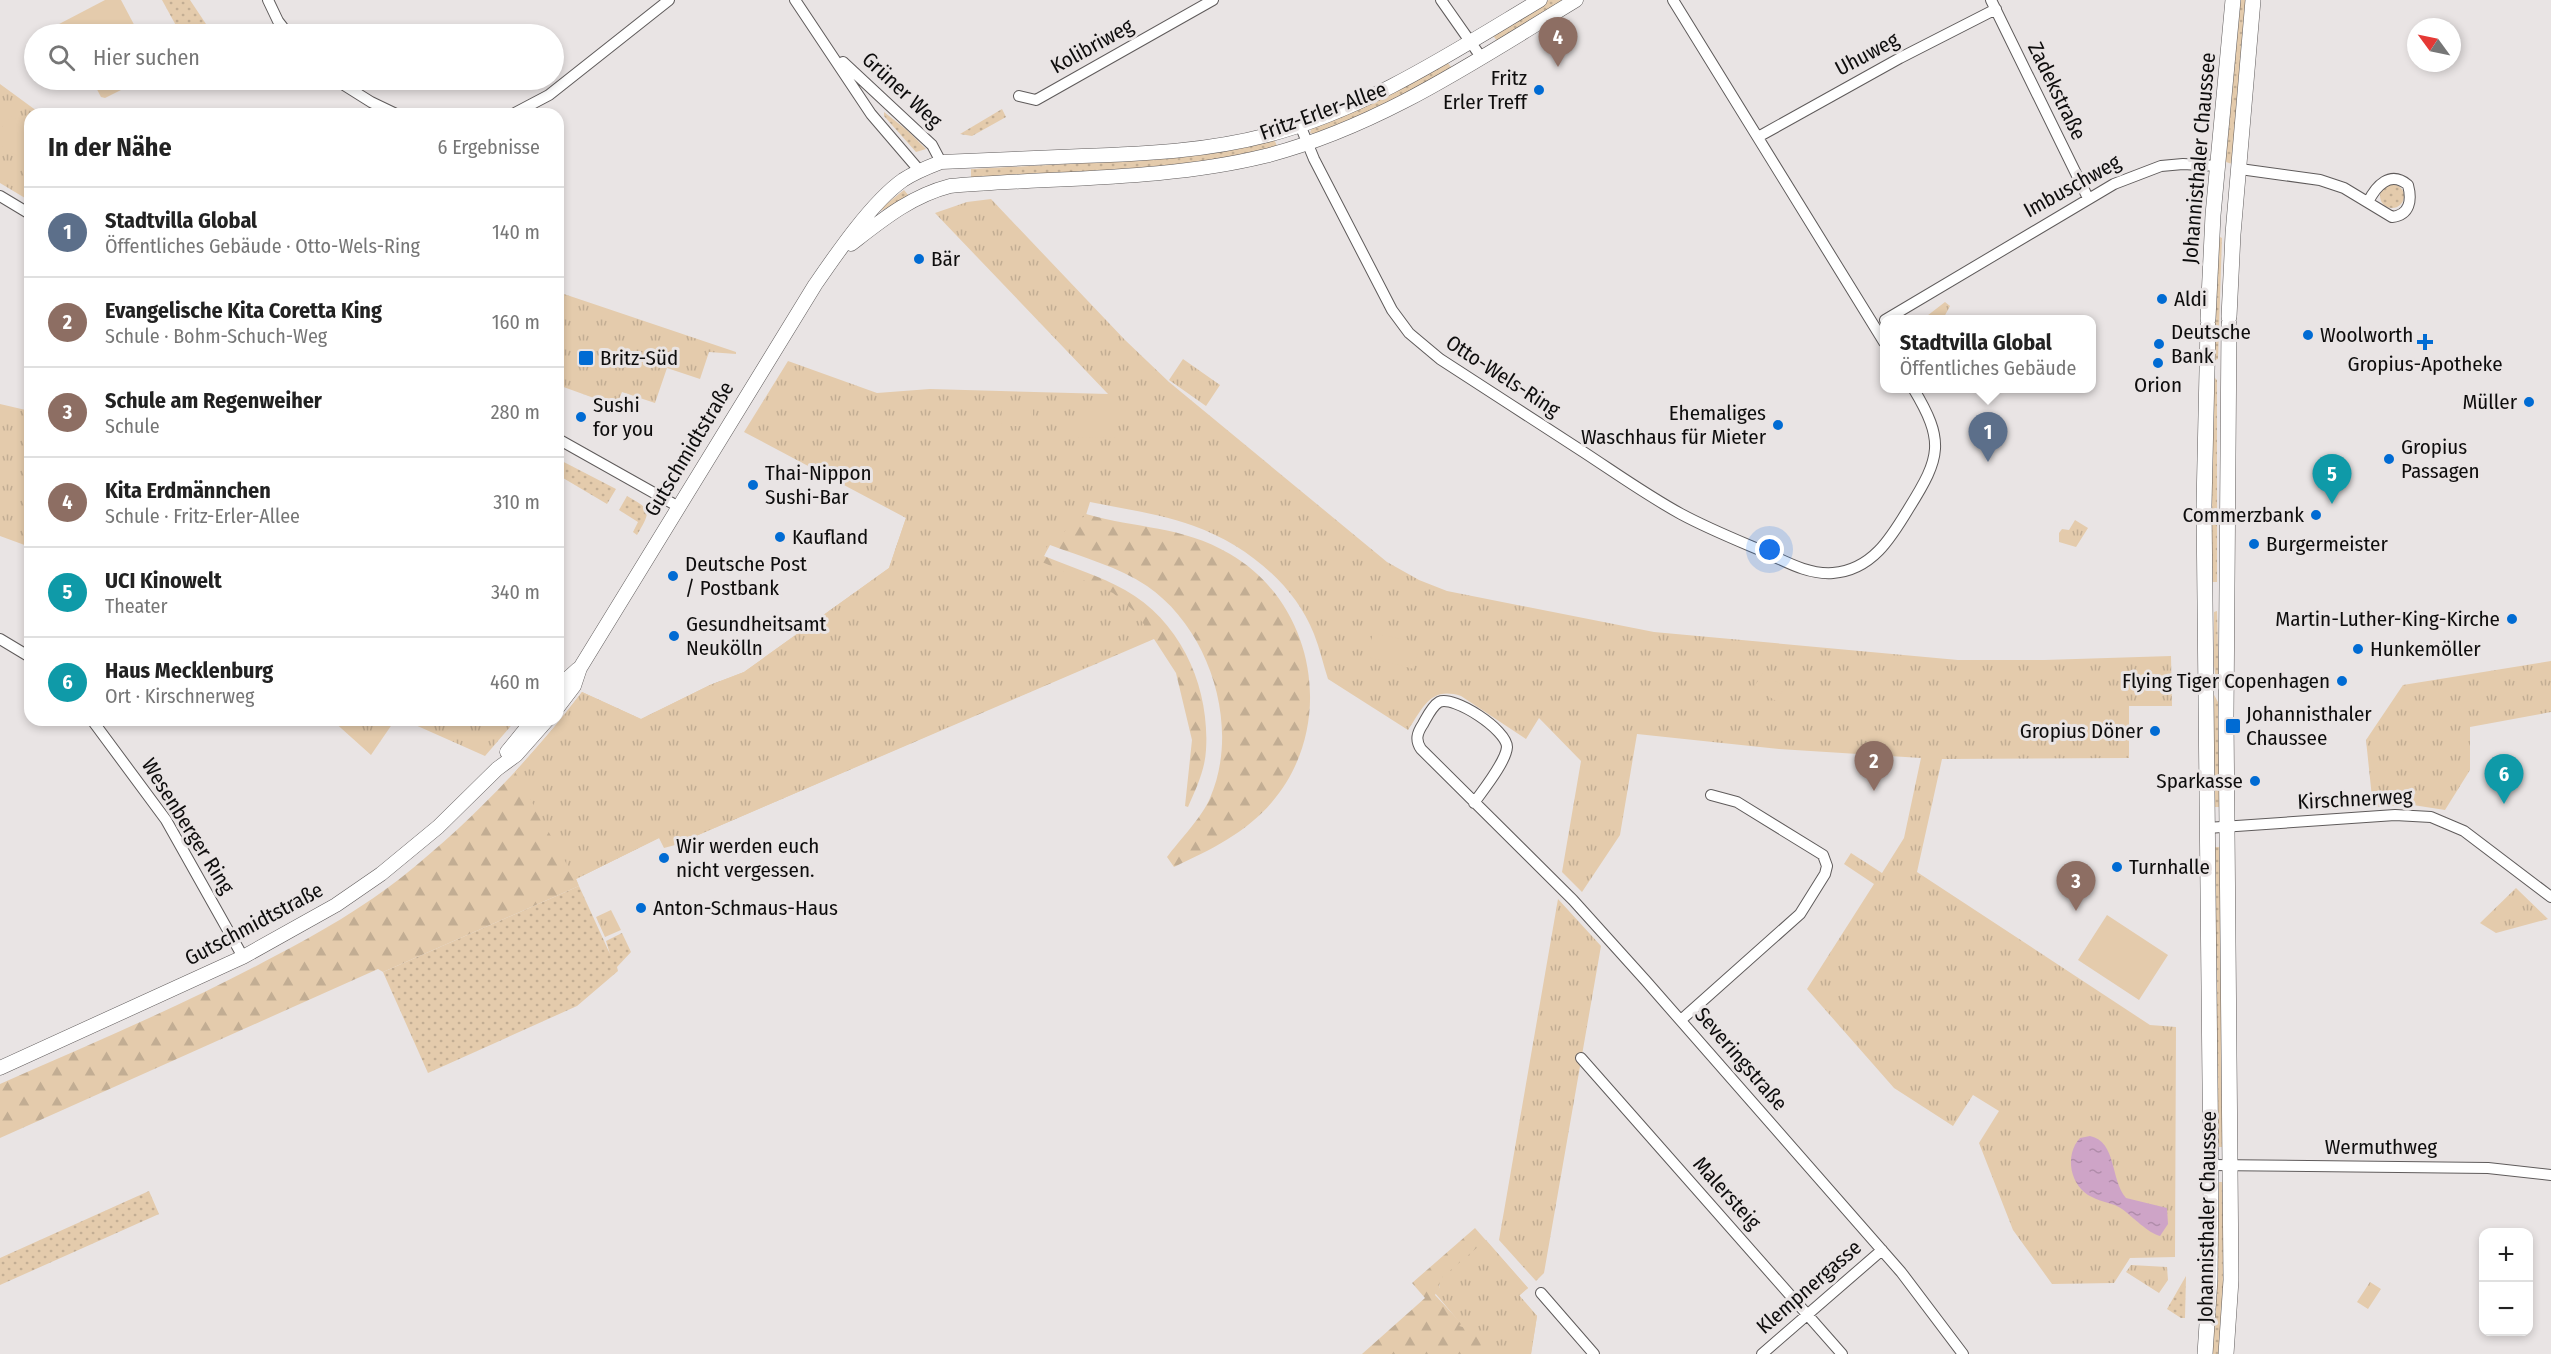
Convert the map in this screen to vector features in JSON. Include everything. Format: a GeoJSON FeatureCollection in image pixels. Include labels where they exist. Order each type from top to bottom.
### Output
{"type":"FeatureCollection","features":[{"type":"Feature","properties":{"kind":"main road","name":"Johannisthaler Chaussee"},"geometry":{"type":"LineString","coordinates":[[2205,1354],[2210,1279],[2211,1165],[2204,505],[2208,322],[2218,166],[2233,0]]}},
{"type":"Feature","properties":{"kind":"main road","name":"Johannisthaler Chaussee"},"geometry":{"type":"LineString","coordinates":[[2226,1354],[2231,1280],[2226,508],[2229,320],[2233,234],[2253,0]]}},
{"type":"Feature","properties":{"kind":"main road","name":"Imbuschweg"},"geometry":{"type":"LineString","coordinates":[[2218,166],[2240,169]]}},
{"type":"Feature","properties":{"kind":"street"},"geometry":{"type":"LineString","coordinates":[[268,0],[280,24]]}},
{"type":"Feature","properties":{"kind":"street"},"geometry":{"type":"LineString","coordinates":[[564,83],[669,0]]}},
{"type":"Feature","properties":{"kind":"street","name":"Kolibriweg"},"geometry":{"type":"LineString","coordinates":[[1019,96],[1036,100],[1213,0]]}},
{"type":"Feature","properties":{"kind":"street"},"geometry":{"type":"LineString","coordinates":[[1441,0],[1481,57]]}},
{"type":"Feature","properties":{"kind":"street","name":"Fritz-Erler-Allee"},"geometry":{"type":"LineString","coordinates":[[920,170],[941,162],[1167,153],[1229,144],[1300,125],[1380,93],[1540,0]]}},
{"type":"Feature","properties":{"kind":"street","name":"Fritz-Erler-Allee"},"geometry":{"type":"LineString","coordinates":[[931,191],[950,186],[1202,168],[1264,156],[1307,144],[1408,101],[1576,0]]}},
{"type":"Feature","properties":{"kind":"street"},"geometry":{"type":"LineString","coordinates":[[1673,0],[1880,336]]}},
{"type":"Feature","properties":{"kind":"street","name":"Grüner Weg"},"geometry":{"type":"LineString","coordinates":[[800,2],[871,114],[920,170]]}},
{"type":"Feature","properties":{"kind":"street","name":"Uhuweg"},"geometry":{"type":"LineString","coordinates":[[1758,137],[1994,5]]}},
{"type":"Feature","properties":{"kind":"street","name":"Zadekstraße"},"geometry":{"type":"LineString","coordinates":[[1994,5],[2088,198]]}},
{"type":"Feature","properties":{"kind":"street","name":"Grüner Weg"},"geometry":{"type":"LineString","coordinates":[[831,51],[932,145],[941,162]]}},
{"type":"Feature","properties":{"kind":"street"},"geometry":{"type":"LineString","coordinates":[[352,90],[384,108]]}},
{"type":"Feature","properties":{"kind":"street"},"geometry":{"type":"LineString","coordinates":[[524,108],[555,90]]}},
{"type":"Feature","properties":{"kind":"street","name":"Otto-Wels-Ring"},"geometry":{"type":"LineString","coordinates":[[1300,125],[1307,144],[1392,310],[1404,327],[1421,344],[1440,359],[1653,497],[1709,528],[1780,560],[1809,570],[1833,573],[1856,567],[1882,549],[1926,481],[1935,459],[1936,438],[1930,420],[1916,393]]}},
{"type":"Feature","properties":{"kind":"street"},"geometry":{"type":"LineString","coordinates":[[941,162],[950,186]]}},
{"type":"Feature","properties":{"kind":"street","name":"Imbuschweg"},"geometry":{"type":"LineString","coordinates":[[1893,315],[2088,198],[2138,173],[2161,166],[2183,164],[2218,166]]}},
{"type":"Feature","properties":{"kind":"street","name":"Imbuschweg"},"geometry":{"type":"LineString","coordinates":[[2240,169],[2309,177],[2334,184],[2368,201],[2392,217],[2406,210],[2410,201],[2408,185],[2394,179],[2382,182],[2368,201]]}},
{"type":"Feature","properties":{"kind":"street"},"geometry":{"type":"LineString","coordinates":[[920,170],[931,191]]}},
{"type":"Feature","properties":{"kind":"street","name":"Gutschmidtstraße"},"geometry":{"type":"LineString","coordinates":[[564,699],[574,686],[580,668],[815,285],[854,231],[901,182],[920,170]]}},
{"type":"Feature","properties":{"kind":"street","name":"Gutschmidtstraße"},"geometry":{"type":"LineString","coordinates":[[838,255],[884,218],[931,191]]}},
{"type":"Feature","properties":{"kind":"street"},"geometry":{"type":"LineString","coordinates":[[0,196],[24,210]]}},
{"type":"Feature","properties":{"kind":"street","name":"Imbuschweg"},"geometry":{"type":"LineString","coordinates":[[1874,326],[1880,323]]}},
{"type":"Feature","properties":{"kind":"street"},"geometry":{"type":"LineString","coordinates":[[564,442],[679,507]]}},
{"type":"Feature","properties":{"kind":"street"},"geometry":{"type":"LineString","coordinates":[[0,639],[24,653]]}},
{"type":"Feature","properties":{"kind":"street","name":"Gutschmidtstraße"},"geometry":{"type":"LineString","coordinates":[[564,682],[580,668]]}},
{"type":"Feature","properties":{"kind":"street","name":"Severingstraße"},"geometry":{"type":"LineString","coordinates":[[1474,802],[1505,754],[1506,742],[1502,735],[1487,722],[1457,703],[1441,701],[1435,705],[1419,730],[1417,741],[1421,749],[1474,802],[1572,900],[1681,1020],[1920,1295],[1963,1354]]}},
{"type":"Feature","properties":{"kind":"street","name":"Wesenberger Ring"},"geometry":{"type":"LineString","coordinates":[[96,726],[166,820],[243,957]]}},
{"type":"Feature","properties":{"kind":"street","name":"Gutschmidtstraße"},"geometry":{"type":"LineString","coordinates":[[497,769],[527,726]]}},
{"type":"Feature","properties":{"kind":"street","name":"Gutschmidtstraße"},"geometry":{"type":"LineString","coordinates":[[0,1068],[243,957],[294,930],[381,874],[447,819],[497,769],[516,755],[542,726]]}},
{"type":"Feature","properties":{"kind":"street"},"geometry":{"type":"LineString","coordinates":[[1681,1020],[1800,914],[1825,874],[1827,866],[1823,855],[1737,801],[1711,795]]}},
{"type":"Feature","properties":{"kind":"street","name":"Kirschnerweg"},"geometry":{"type":"LineString","coordinates":[[2207,828],[2395,815],[2432,817],[2464,831],[2551,897]]}},
{"type":"Feature","properties":{"kind":"street","name":"Malersteig"},"geometry":{"type":"LineString","coordinates":[[1581,1058],[1842,1354]]}},
{"type":"Feature","properties":{"kind":"street","name":"Wermuthweg"},"geometry":{"type":"LineString","coordinates":[[2211,1165],[2488,1168],[2551,1175]]}},
{"type":"Feature","properties":{"kind":"street","name":"Klempnergasse"},"geometry":{"type":"LineString","coordinates":[[1762,1354],[1882,1250]]}},
{"type":"Feature","properties":{"kind":"street"},"geometry":{"type":"LineString","coordinates":[[1541,1293],[1594,1354]]}},
{"type":"Feature","properties":{"kind":"green space"},"geometry":{"type":"Polygon","coordinates":[[[105,0],[121,0],[134,24],[59,24],[105,0]]]}},
{"type":"Feature","properties":{"kind":"green space"},"geometry":{"type":"Polygon","coordinates":[[[162,0],[190,0],[206,24],[175,24],[162,0]]]}},
{"type":"Feature","properties":{"kind":"green space"},"geometry":{"type":"Polygon","coordinates":[[[1549,0],[1566,0],[1497,41],[1492,34],[1549,0]]]}},
{"type":"Feature","properties":{"kind":"green space"},"geometry":{"type":"Polygon","coordinates":[[[2239,0],[2247,0],[2232,164],[2226,162],[2225,159],[2239,0]]]}},
{"type":"Feature","properties":{"kind":"green space"},"geometry":{"type":"Polygon","coordinates":[[[1447,62],[1452,68],[1390,103],[1314,134],[1310,133],[1312,127],[1447,62]]]}},
{"type":"Feature","properties":{"kind":"green space"},"geometry":{"type":"Polygon","coordinates":[[[0,84],[33,108],[24,108],[24,197],[0,183],[0,84]]]}},
{"type":"Feature","properties":{"kind":"green space"},"geometry":{"type":"Polygon","coordinates":[[[97,90],[121,90],[105,98],[101,97],[97,90]]]}},
{"type":"Feature","properties":{"kind":"green space"},"geometry":{"type":"Polygon","coordinates":[[[1002,109],[1006,117],[972,136],[960,134],[1002,109]]]}},
{"type":"Feature","properties":{"kind":"green space"},"geometry":{"type":"Polygon","coordinates":[[[884,112],[926,149],[916,152],[884,116],[884,112]]]}},
{"type":"Feature","properties":{"kind":"green space"},"geometry":{"type":"Polygon","coordinates":[[[11,116],[24,124],[24,160],[0,145],[0,129],[11,116]]]}},
{"type":"Feature","properties":{"kind":"green space"},"geometry":{"type":"Polygon","coordinates":[[[1274,139],[1277,146],[1202,162],[1125,171],[971,179],[971,169],[1161,159],[1198,155],[1274,139]]]}},
{"type":"Feature","properties":{"kind":"green space"},"geometry":{"type":"Polygon","coordinates":[[[2392,184],[2401,187],[2404,196],[2401,205],[2392,208],[2383,205],[2380,196],[2383,187],[2392,184]]]}},
{"type":"Feature","properties":{"kind":"green space"},"geometry":{"type":"Polygon","coordinates":[[[904,190],[909,196],[881,211],[885,205],[904,190]]]}},
{"type":"Feature","properties":{"kind":"green space"},"geometry":{"type":"Polygon","coordinates":[[[991,199],[1125,340],[1169,382],[1387,562],[1419,580],[1447,591],[1654,632],[1958,660],[2171,656],[2172,706],[2129,706],[2129,758],[1942,759],[1917,872],[2150,1025],[2176,1027],[2175,1257],[2130,1258],[2114,1283],[2052,1284],[2013,1230],[1979,1143],[1999,1111],[1973,1095],[1953,1126],[1894,1088],[1807,989],[1874,884],[1844,864],[1851,853],[1882,873],[1904,838],[1921,758],[1779,749],[1637,734],[1620,835],[1582,892],[1562,872],[1581,761],[1539,718],[1526,739],[1461,696],[1442,694],[1428,701],[1408,730],[1328,679],[1316,640],[1305,615],[1294,598],[1265,568],[1231,543],[1213,534],[1156,515],[1090,502],[1086,515],[1048,544],[1042,562],[1113,593],[1134,611],[1154,638],[675,845],[664,848],[659,838],[576,879],[579,886],[515,772],[555,726],[564,726],[564,715],[582,692],[641,719],[710,685],[744,672],[889,568],[906,518],[744,432],[788,361],[877,393],[930,389],[1108,394],[935,213],[967,202],[991,199]]]}},
{"type":"Feature","properties":{"kind":"green space"},"geometry":{"type":"Polygon","coordinates":[[[2218,236],[2222,238],[2218,359],[2215,360],[2213,357],[2218,236]]]}},
{"type":"Feature","properties":{"kind":"green space"},"geometry":{"type":"Polygon","coordinates":[[[564,294],[736,352],[736,354],[709,352],[700,379],[667,368],[655,403],[622,392],[616,406],[564,387],[564,294]]]}},
{"type":"Feature","properties":{"kind":"green space"},"geometry":{"type":"Polygon","coordinates":[[[1945,302],[1950,306],[1945,315],[1928,315],[1945,302]]]}},
{"type":"Feature","properties":{"kind":"green space"},"geometry":{"type":"Polygon","coordinates":[[[1183,359],[1220,385],[1206,406],[1169,380],[1183,359]]]}},
{"type":"Feature","properties":{"kind":"green space"},"geometry":{"type":"Polygon","coordinates":[[[2214,377],[2217,380],[2217,582],[2209,582],[2214,377]]]}},
{"type":"Feature","properties":{"kind":"green space"},"geometry":{"type":"Polygon","coordinates":[[[0,404],[24,410],[24,545],[0,536],[0,404]]]}},
{"type":"Feature","properties":{"kind":"green space"},"geometry":{"type":"Polygon","coordinates":[[[1077,404],[1116,404],[1116,438],[1077,437],[1077,404]]]}},
{"type":"Feature","properties":{"kind":"green space"},"geometry":{"type":"Polygon","coordinates":[[[1002,407],[1033,407],[1033,426],[1001,426],[1002,407]]]}},
{"type":"Feature","properties":{"kind":"green space"},"geometry":{"type":"Polygon","coordinates":[[[564,462],[616,489],[607,504],[564,479],[564,462]]]}},
{"type":"Feature","properties":{"kind":"green space"},"geometry":{"type":"Polygon","coordinates":[[[627,496],[645,508],[647,512],[637,535],[633,532],[638,522],[619,510],[627,496]]]}},
{"type":"Feature","properties":{"kind":"green space"},"geometry":{"type":"Polygon","coordinates":[[[1086,514],[1194,538],[1230,554],[1259,576],[1282,603],[1298,634],[1308,668],[1310,703],[1305,738],[1292,772],[1272,802],[1239,832],[1174,867],[1167,857],[1207,805],[1219,770],[1222,741],[1220,711],[1214,682],[1203,653],[1188,627],[1169,605],[1147,586],[1112,568],[1050,545],[1044,556],[1106,580],[1125,590],[1145,604],[1177,638],[1197,681],[1206,727],[1206,750],[1202,772],[1188,807],[1185,806],[1192,740],[1176,673],[1154,639],[675,845],[659,838],[576,879],[579,886],[383,972],[378,969],[0,1138],[0,1084],[139,1023],[241,974],[308,938],[372,899],[427,857],[475,813],[554,726],[564,726],[564,714],[582,692],[641,719],[710,685],[744,672],[889,568],[906,518],[1086,514]]]}},
{"type":"Feature","properties":{"kind":"green space"},"geometry":{"type":"Polygon","coordinates":[[[2075,520],[2088,528],[2076,547],[2059,542],[2059,533],[2062,529],[2069,530],[2075,520]]]}},
{"type":"Feature","properties":{"kind":"green space"},"geometry":{"type":"Polygon","coordinates":[[[2217,611],[2219,686],[2217,687],[2214,666],[2214,612],[2217,611]]]}},
{"type":"Feature","properties":{"kind":"green space"},"geometry":{"type":"Polygon","coordinates":[[[1373,633],[1420,643],[1414,669],[1367,657],[1373,633]]]}},
{"type":"Feature","properties":{"kind":"green space"},"geometry":{"type":"Polygon","coordinates":[[[2551,661],[2551,712],[2470,727],[2470,770],[2445,810],[2413,805],[2373,807],[2366,740],[2403,685],[2551,661]]]}},
{"type":"Feature","properties":{"kind":"green space"},"geometry":{"type":"Polygon","coordinates":[[[1763,673],[1785,687],[1776,701],[1754,687],[1763,673]]]}},
{"type":"Feature","properties":{"kind":"green space"},"geometry":{"type":"Polygon","coordinates":[[[2213,693],[2218,702],[2220,807],[2211,807],[2213,693]]]}},
{"type":"Feature","properties":{"kind":"green space"},"geometry":{"type":"Polygon","coordinates":[[[339,726],[391,726],[371,755],[339,726]]]}},
{"type":"Feature","properties":{"kind":"green space"},"geometry":{"type":"Polygon","coordinates":[[[418,726],[511,726],[485,756],[418,726]]]}},
{"type":"Feature","properties":{"kind":"green space"},"geometry":{"type":"Polygon","coordinates":[[[2212,847],[2220,847],[2224,1147],[2215,1147],[2212,847]]]}},
{"type":"Feature","properties":{"kind":"green space"},"geometry":{"type":"Polygon","coordinates":[[[579,886],[610,954],[606,941],[622,933],[631,952],[617,967],[618,971],[577,1006],[428,1073],[383,972],[579,886]]]}},
{"type":"Feature","properties":{"kind":"green space"},"geometry":{"type":"Polygon","coordinates":[[[2516,888],[2548,919],[2496,933],[2480,923],[2516,888]]]}},
{"type":"Feature","properties":{"kind":"green space"},"geometry":{"type":"Polygon","coordinates":[[[1558,899],[1601,946],[1544,1273],[1536,1281],[1499,1240],[1558,899]]]}},
{"type":"Feature","properties":{"kind":"green space"},"geometry":{"type":"Polygon","coordinates":[[[611,910],[621,930],[605,937],[596,917],[611,910]]]}},
{"type":"Feature","properties":{"kind":"green space"},"geometry":{"type":"Polygon","coordinates":[[[2107,915],[2168,955],[2139,1000],[2078,960],[2107,915]]]}},
{"type":"Feature","properties":{"kind":"green space"},"geometry":{"type":"Polygon","coordinates":[[[2215,1182],[2224,1182],[2224,1277],[2219,1354],[2211,1354],[2215,1182]]]}},
{"type":"Feature","properties":{"kind":"green space"},"geometry":{"type":"Polygon","coordinates":[[[149,1191],[159,1214],[0,1285],[0,1258],[149,1191]]]}},
{"type":"Feature","properties":{"kind":"green space"},"geometry":{"type":"Polygon","coordinates":[[[1475,1228],[1528,1288],[1519,1296],[1537,1316],[1531,1354],[1362,1354],[1425,1298],[1412,1283],[1475,1228]],[[1439,1284],[1440,1287],[1435,1295],[1462,1324],[1495,1335],[1439,1284]]]}},
{"type":"Feature","properties":{"kind":"green space"},"geometry":{"type":"Polygon","coordinates":[[[1486,1240],[1528,1288],[1519,1295],[1537,1316],[1531,1354],[1479,1354],[1483,1333],[1459,1326],[1461,1324],[1435,1293],[1440,1287],[1439,1280],[1486,1240]]]}},
{"type":"Feature","properties":{"kind":"green space"},"geometry":{"type":"Polygon","coordinates":[[[2131,1265],[2167,1267],[2168,1280],[2159,1293],[2126,1272],[2131,1265]]]}},
{"type":"Feature","properties":{"kind":"green space"},"geometry":{"type":"Polygon","coordinates":[[[2186,1276],[2185,1318],[2181,1318],[2167,1309],[2186,1276]]]}},
{"type":"Feature","properties":{"kind":"green space"},"geometry":{"type":"Polygon","coordinates":[[[2370,1282],[2381,1289],[2368,1309],[2357,1302],[2370,1282]]]}},
{"type":"Feature","properties":{"kind":"water"},"geometry":{"type":"Polygon","coordinates":[[[2090,1136],[2105,1146],[2117,1181],[2126,1198],[2167,1208],[2168,1224],[2160,1236],[2119,1207],[2092,1197],[2079,1186],[2072,1170],[2072,1153],[2080,1138],[2090,1136]]]}},
{"type":"Feature","properties":{"kind":"place","name":"Kita Erdmännchen"},"geometry":{"type":"Point","coordinates":[1558,67]}},
{"type":"Feature","properties":{"kind":"place","name":"Fritz Erler Treff"},"geometry":{"type":"Point","coordinates":[1539,90]}},
{"type":"Feature","properties":{"kind":"place","name":"Bär"},"geometry":{"type":"Point","coordinates":[919,259]}},
{"type":"Feature","properties":{"kind":"place","name":"Aldi"},"geometry":{"type":"Point","coordinates":[2162,299]}},
{"type":"Feature","properties":{"kind":"place","name":"Woolworth"},"geometry":{"type":"Point","coordinates":[2308,335]}},
{"type":"Feature","properties":{"kind":"place","name":"Gropius-Apotheke"},"geometry":{"type":"Point","coordinates":[2425,342]}},
{"type":"Feature","properties":{"kind":"place","name":"Deutsche Bank"},"geometry":{"type":"Point","coordinates":[2159,344]}},
{"type":"Feature","properties":{"kind":"place","name":"Britz-Süd"},"geometry":{"type":"Point","coordinates":[586,358]}},
{"type":"Feature","properties":{"kind":"place","name":"Orion"},"geometry":{"type":"Point","coordinates":[2158,363]}},
{"type":"Feature","properties":{"kind":"place","name":"Müller"},"geometry":{"type":"Point","coordinates":[2529,402]}},
{"type":"Feature","properties":{"kind":"place","name":"Sushi for you"},"geometry":{"type":"Point","coordinates":[581,417]}},
{"type":"Feature","properties":{"kind":"place","name":"Ehemaliges Waschhaus für Mieter"},"geometry":{"type":"Point","coordinates":[1778,425]}},
{"type":"Feature","properties":{"kind":"place","name":"Gropius Passagen"},"geometry":{"type":"Point","coordinates":[2389,459]}},
{"type":"Feature","properties":{"kind":"place","name":"Stadtvilla Global"},"geometry":{"type":"Point","coordinates":[1988,462]}},
{"type":"Feature","properties":{"kind":"place","name":"Thai-Nippon Sushi-Bar"},"geometry":{"type":"Point","coordinates":[753,485]}},
{"type":"Feature","properties":{"kind":"place","name":"UCI Kinowelt"},"geometry":{"type":"Point","coordinates":[2332,504]}},
{"type":"Feature","properties":{"kind":"place","name":"Commerzbank"},"geometry":{"type":"Point","coordinates":[2316,515]}},
{"type":"Feature","properties":{"kind":"place","name":"Kaufland"},"geometry":{"type":"Point","coordinates":[780,537]}},
{"type":"Feature","properties":{"kind":"place","name":"Burgermeister"},"geometry":{"type":"Point","coordinates":[2254,544]}},
{"type":"Feature","properties":{"kind":"place","name":"Deutsche Post / Postbank"},"geometry":{"type":"Point","coordinates":[673,576]}},
{"type":"Feature","properties":{"kind":"place","name":"Martin-Luther-King-Kirche"},"geometry":{"type":"Point","coordinates":[2512,619]}},
{"type":"Feature","properties":{"kind":"place","name":"Gesundheitsamt Neukölln"},"geometry":{"type":"Point","coordinates":[674,636]}},
{"type":"Feature","properties":{"kind":"place","name":"Hunkemöller"},"geometry":{"type":"Point","coordinates":[2358,649]}},
{"type":"Feature","properties":{"kind":"place","name":"Flying Tiger Copenhagen"},"geometry":{"type":"Point","coordinates":[2342,681]}},
{"type":"Feature","properties":{"kind":"place","name":"Johannisthaler Chaussee"},"geometry":{"type":"Point","coordinates":[2233,726]}},
{"type":"Feature","properties":{"kind":"place","name":"Gropius Döner"},"geometry":{"type":"Point","coordinates":[2155,731]}},
{"type":"Feature","properties":{"kind":"place","name":"Sparkasse"},"geometry":{"type":"Point","coordinates":[2255,781]}},
{"type":"Feature","properties":{"kind":"place","name":"Evangelische Kita Coretta King"},"geometry":{"type":"Point","coordinates":[1874,791]}},
{"type":"Feature","properties":{"kind":"place","name":"Haus Mecklenburg"},"geometry":{"type":"Point","coordinates":[2504,804]}},
{"type":"Feature","properties":{"kind":"place","name":"Wir werden euch nicht vergessen."},"geometry":{"type":"Point","coordinates":[664,858]}},
{"type":"Feature","properties":{"kind":"place","name":"Turnhalle"},"geometry":{"type":"Point","coordinates":[2117,867]}},
{"type":"Feature","properties":{"kind":"place","name":"Anton-Schmaus-Haus"},"geometry":{"type":"Point","coordinates":[641,908]}},
{"type":"Feature","properties":{"kind":"place","name":"Schule am Regenweiher"},"geometry":{"type":"Point","coordinates":[2076,911]}}]}
